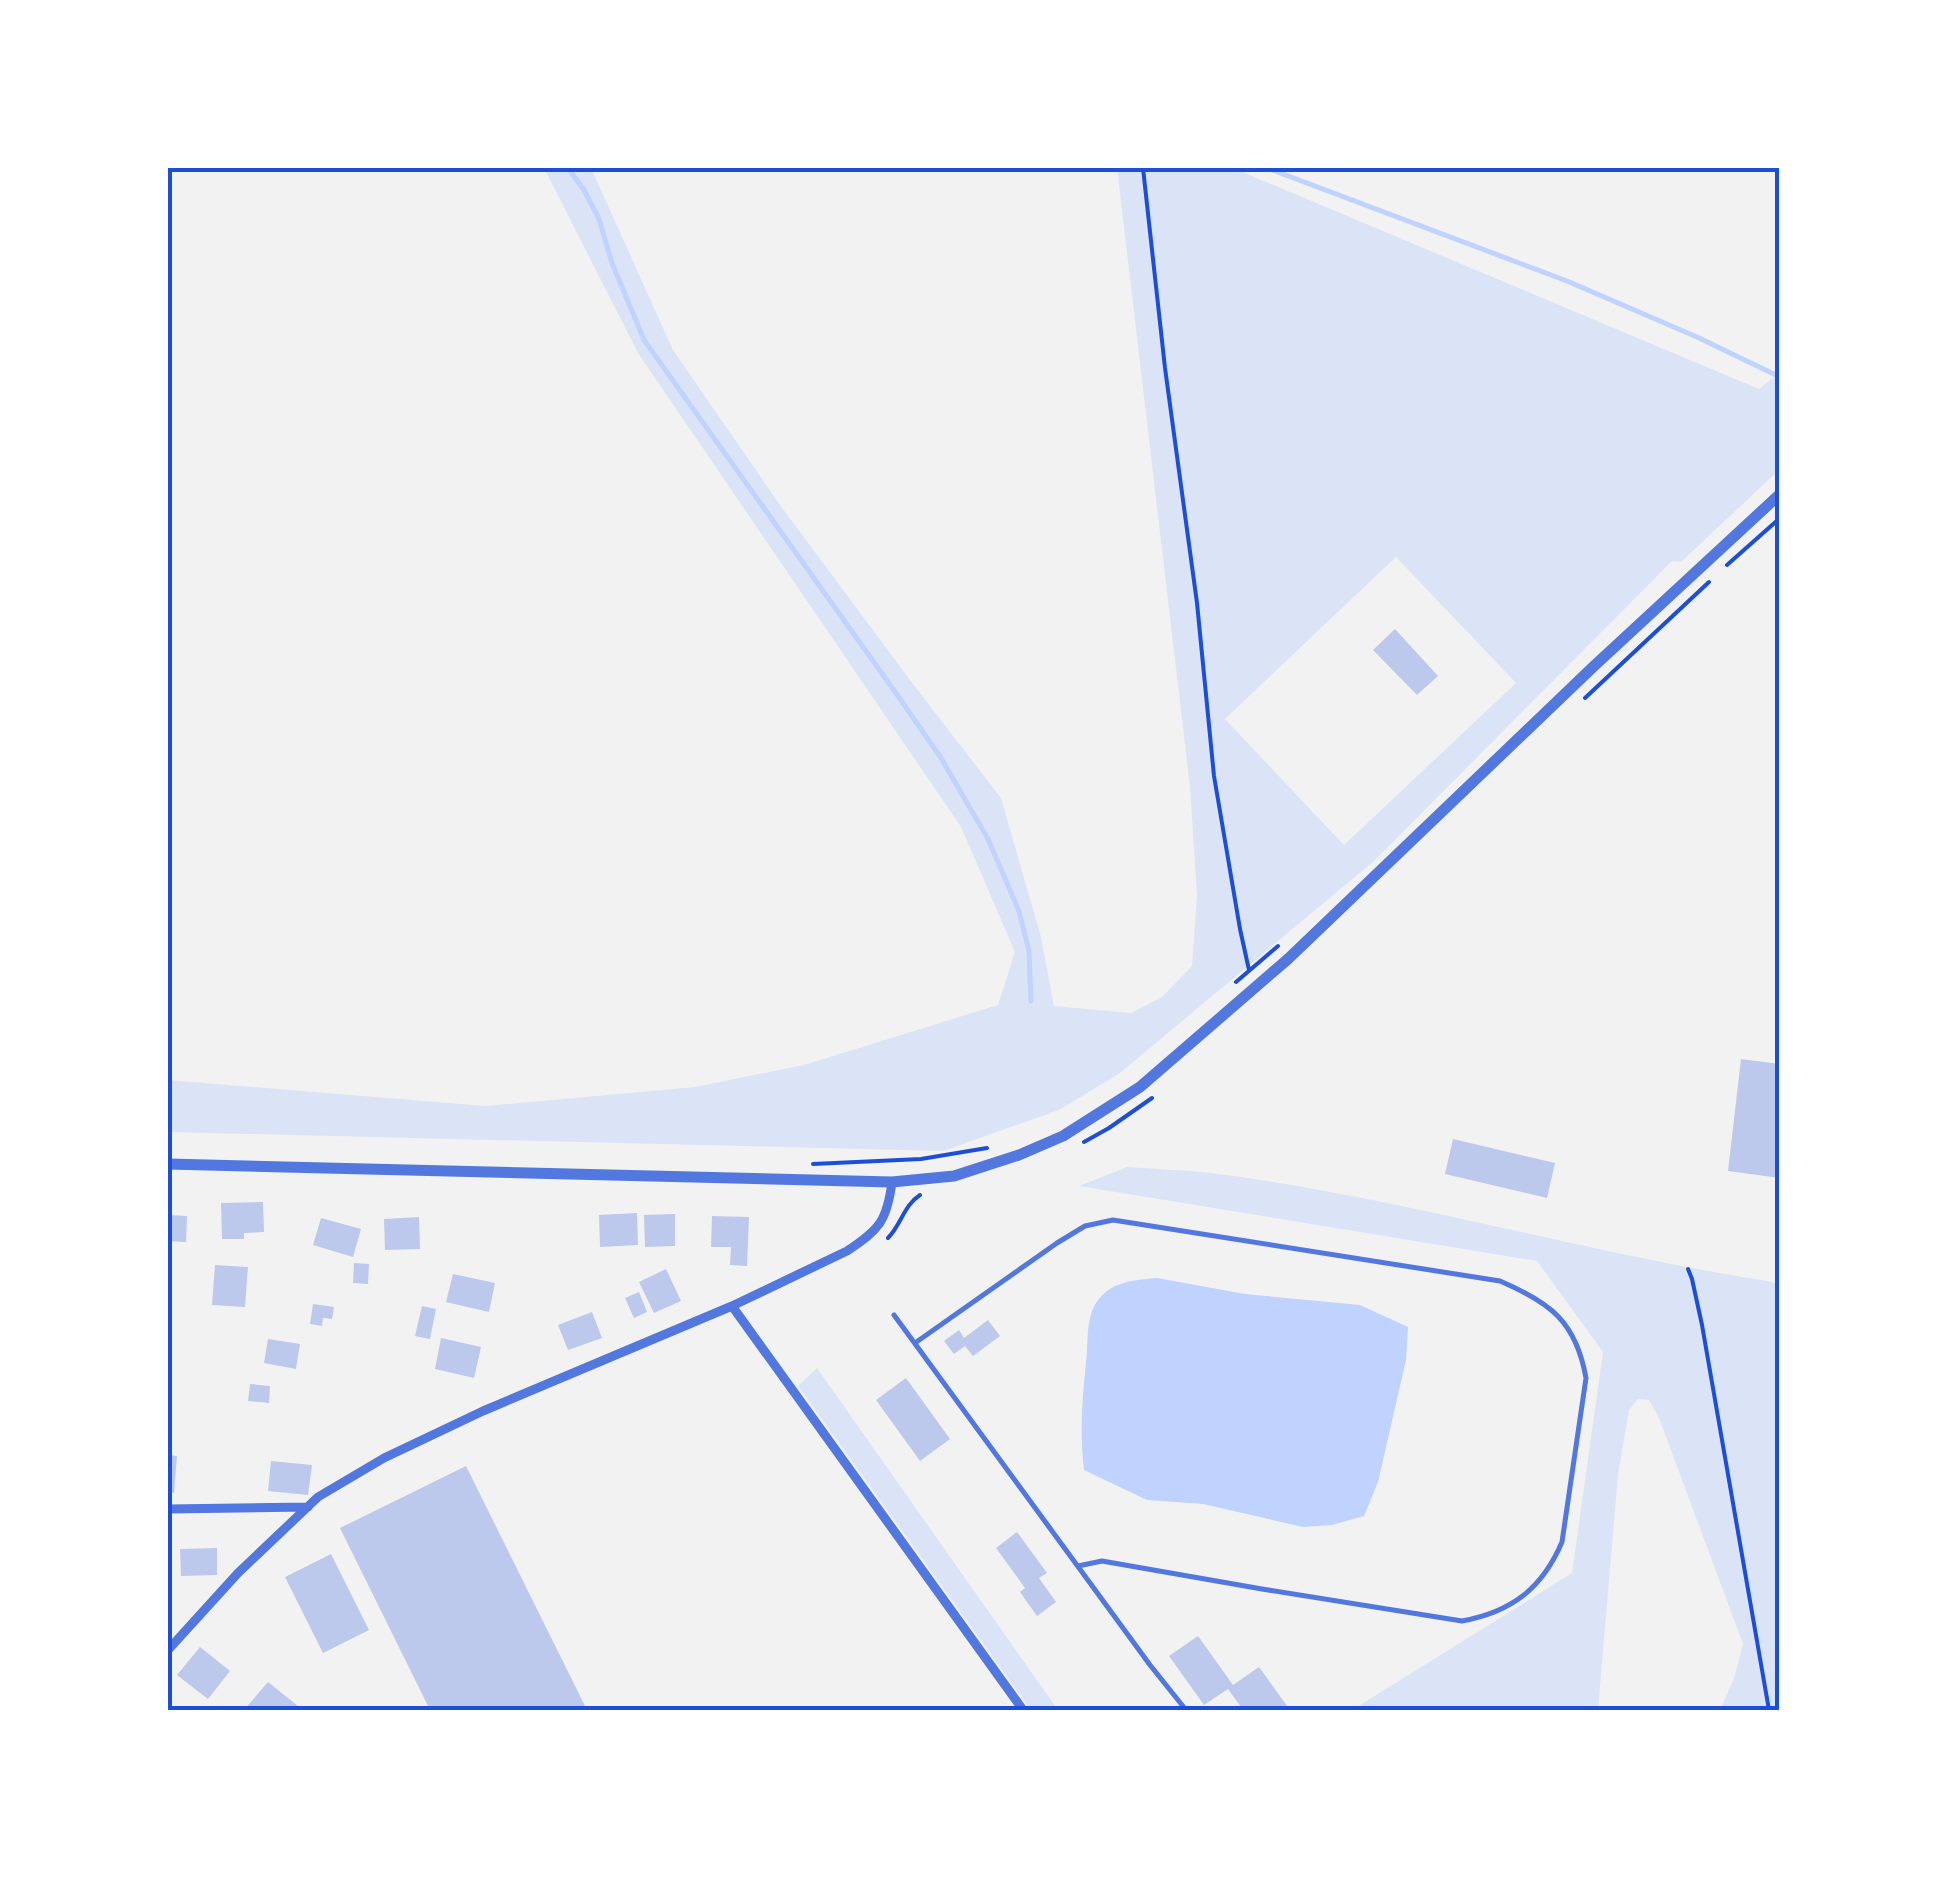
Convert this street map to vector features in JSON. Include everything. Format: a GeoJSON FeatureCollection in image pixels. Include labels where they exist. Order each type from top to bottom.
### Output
{"type":"FeatureCollection","features":[{"type":"Feature","properties":{"kind":"street"},"geometry":{"type":"LineString","coordinates":[[168,1164],[892,1182],[972,1172],[1063,1136],[1140,1087],[1288,959],[1780,494]]}},
{"type":"Feature","properties":{"kind":"street"},"geometry":{"type":"LineString","coordinates":[[168,1650],[238,1573],[318,1497],[400,1450],[732,1306],[862,1241],[884,1221],[892,1182]]}},
{"type":"Feature","properties":{"kind":"street"},"geometry":{"type":"LineString","coordinates":[[732,1306],[1023,1710]]}},
{"type":"Feature","properties":{"kind":"street"},"geometry":{"type":"LineString","coordinates":[[168,1509],[308,1506]]}},
{"type":"Feature","properties":{"kind":"lane"},"geometry":{"type":"LineString","coordinates":[[915,1343],[1057,1243],[1085,1226],[1113,1220],[1500,1281],[1546,1304],[1567,1326],[1581,1352],[1586,1378],[1562,1542],[1552,1565],[1535,1585],[1490,1616],[1462,1620],[1102,1561],[1078,1566]]}},
{"type":"Feature","properties":{"kind":"lane"},"geometry":{"type":"LineString","coordinates":[[894,1315],[1186,1710]]}},
{"type":"Feature","properties":{"kind":"path"},"geometry":{"type":"LineString","coordinates":[[1143,168],[1214,776],[1254,989]]}},
{"type":"Feature","properties":{"kind":"path"},"geometry":{"type":"LineString","coordinates":[[802,1180],[814,1162],[921,1159],[1000,1146]]}},
{"type":"Feature","properties":{"kind":"path"},"geometry":{"type":"LineString","coordinates":[[1688,1270],[1702,1326],[1769,1710]]}},
{"type":"Feature","properties":{"kind":"shaded area"},"geometry":{"type":"Polygon","coordinates":[[[544,168],[591,168],[673,350],[780,505],[1001,798],[1041,937],[1054,1006],[1131,1013],[1162,997],[1192,966],[1197,895],[1190,787],[1117,168],[1233,168],[1759,389],[1779,373],[1779,470],[1681,562],[1672,561],[1374,861],[1120,1073],[1059,1110],[943,1151],[168,1132],[168,1080],[485,1106],[695,1087],[804,1065],[998,1005],[1015,952],[961,827],[638,353],[544,168]],[[1396,557],[1225,719],[1344,845],[1516,683],[1396,557]]]}},
{"type":"Feature","properties":{"kind":"shaded area"},"geometry":{"type":"Polygon","coordinates":[[[1127,1167],[1282,1183],[1779,1283],[1779,1710],[1720,1710],[1743,1644],[1659,1418],[1649,1400],[1638,1399],[1629,1410],[1618,1475],[1598,1710],[1352,1710],[1572,1573],[1603,1352],[1537,1261],[1079,1186],[1127,1167]]]}},
{"type":"Feature","properties":{"kind":"shaded area"},"geometry":{"type":"Polygon","coordinates":[[[817,1368],[1058,1710],[1031,1710],[798,1386],[817,1368]]]}},
{"type":"Feature","properties":{"kind":"water"},"geometry":{"type":"Polygon","coordinates":[[[1157,1278],[1245,1294],[1360,1305],[1408,1327],[1406,1360],[1378,1482],[1364,1516],[1332,1525],[1303,1527],[1203,1504],[1147,1500],[1084,1470],[1082,1411],[1092,1311],[1111,1288],[1157,1278]]]}},
{"type":"Feature","properties":{"kind":"building"},"geometry":{"type":"Polygon","coordinates":[[[1395,629],[1438,676],[1417,695],[1373,650],[1395,629]]]}},
{"type":"Feature","properties":{"kind":"building"},"geometry":{"type":"Polygon","coordinates":[[[1741,1059],[1780,1064],[1780,1178],[1728,1171],[1741,1059]]]}},
{"type":"Feature","properties":{"kind":"building"},"geometry":{"type":"Polygon","coordinates":[[[1453,1139],[1555,1163],[1547,1198],[1445,1174],[1453,1139]]]}},
{"type":"Feature","properties":{"kind":"building"},"geometry":{"type":"Polygon","coordinates":[[[263,1202],[264,1232],[244,1233],[244,1239],[222,1239],[221,1203],[263,1202]]]}},
{"type":"Feature","properties":{"kind":"building"},"geometry":{"type":"Polygon","coordinates":[[[637,1213],[638,1245],[600,1247],[599,1215],[637,1213]]]}},
{"type":"Feature","properties":{"kind":"building"},"geometry":{"type":"Polygon","coordinates":[[[675,1214],[675,1246],[645,1247],[644,1215],[675,1214]]]}},
{"type":"Feature","properties":{"kind":"building"},"geometry":{"type":"Polygon","coordinates":[[[168,1215],[187,1216],[186,1242],[168,1241],[168,1215]]]}},
{"type":"Feature","properties":{"kind":"building"},"geometry":{"type":"Polygon","coordinates":[[[712,1216],[749,1217],[747,1266],[730,1265],[731,1247],[711,1247],[712,1216]]]}},
{"type":"Feature","properties":{"kind":"building"},"geometry":{"type":"Polygon","coordinates":[[[419,1217],[420,1249],[385,1250],[384,1219],[419,1217]]]}},
{"type":"Feature","properties":{"kind":"building"},"geometry":{"type":"Polygon","coordinates":[[[321,1218],[361,1229],[353,1257],[313,1245],[321,1218]]]}},
{"type":"Feature","properties":{"kind":"building"},"geometry":{"type":"Polygon","coordinates":[[[354,1263],[369,1264],[368,1284],[353,1283],[354,1263]]]}},
{"type":"Feature","properties":{"kind":"building"},"geometry":{"type":"Polygon","coordinates":[[[215,1265],[248,1267],[245,1307],[212,1305],[215,1265]]]}},
{"type":"Feature","properties":{"kind":"building"},"geometry":{"type":"Polygon","coordinates":[[[666,1269],[681,1301],[654,1313],[639,1282],[666,1269]]]}},
{"type":"Feature","properties":{"kind":"building"},"geometry":{"type":"Polygon","coordinates":[[[453,1274],[495,1283],[489,1312],[446,1302],[453,1274]]]}},
{"type":"Feature","properties":{"kind":"building"},"geometry":{"type":"Polygon","coordinates":[[[639,1292],[647,1312],[634,1318],[625,1298],[639,1292]]]}},
{"type":"Feature","properties":{"kind":"building"},"geometry":{"type":"Polygon","coordinates":[[[313,1304],[334,1307],[332,1319],[323,1318],[322,1326],[310,1324],[313,1304]]]}},
{"type":"Feature","properties":{"kind":"building"},"geometry":{"type":"Polygon","coordinates":[[[422,1306],[436,1309],[430,1339],[415,1336],[422,1306]]]}},
{"type":"Feature","properties":{"kind":"building"},"geometry":{"type":"Polygon","coordinates":[[[592,1312],[602,1338],[568,1350],[558,1325],[592,1312]]]}},
{"type":"Feature","properties":{"kind":"building"},"geometry":{"type":"Polygon","coordinates":[[[988,1320],[1000,1336],[973,1356],[965,1346],[954,1354],[944,1341],[959,1330],[964,1338],[988,1320]]]}},
{"type":"Feature","properties":{"kind":"building"},"geometry":{"type":"Polygon","coordinates":[[[441,1338],[481,1347],[474,1378],[435,1369],[441,1338]]]}},
{"type":"Feature","properties":{"kind":"building"},"geometry":{"type":"Polygon","coordinates":[[[268,1339],[300,1344],[296,1369],[264,1363],[268,1339]]]}},
{"type":"Feature","properties":{"kind":"building"},"geometry":{"type":"Polygon","coordinates":[[[906,1378],[950,1439],[920,1461],[876,1400],[906,1378]]]}},
{"type":"Feature","properties":{"kind":"building"},"geometry":{"type":"Polygon","coordinates":[[[250,1384],[270,1386],[269,1403],[248,1401],[250,1384]]]}},
{"type":"Feature","properties":{"kind":"building"},"geometry":{"type":"Polygon","coordinates":[[[168,1455],[177,1456],[174,1493],[168,1492],[168,1455]]]}},
{"type":"Feature","properties":{"kind":"building"},"geometry":{"type":"Polygon","coordinates":[[[271,1461],[312,1465],[308,1495],[268,1491],[271,1461]]]}},
{"type":"Feature","properties":{"kind":"building"},"geometry":{"type":"Polygon","coordinates":[[[466,1466],[587,1710],[430,1710],[340,1528],[466,1466]]]}},
{"type":"Feature","properties":{"kind":"building"},"geometry":{"type":"Polygon","coordinates":[[[1017,1532],[1047,1573],[1039,1578],[1056,1602],[1037,1616],[1020,1592],[1025,1588],[996,1548],[1017,1532]]]}},
{"type":"Feature","properties":{"kind":"building"},"geometry":{"type":"Polygon","coordinates":[[[217,1548],[217,1575],[181,1576],[180,1549],[217,1548]]]}},
{"type":"Feature","properties":{"kind":"building"},"geometry":{"type":"Polygon","coordinates":[[[331,1554],[369,1630],[323,1653],[285,1577],[331,1554]]]}},
{"type":"Feature","properties":{"kind":"building"},"geometry":{"type":"Polygon","coordinates":[[[1198,1636],[1233,1685],[1259,1667],[1290,1710],[1243,1710],[1228,1689],[1204,1705],[1169,1656],[1198,1636]]]}},
{"type":"Feature","properties":{"kind":"building"},"geometry":{"type":"Polygon","coordinates":[[[200,1647],[230,1671],[208,1699],[177,1675],[200,1647]]]}},
{"type":"Feature","properties":{"kind":"building"},"geometry":{"type":"Polygon","coordinates":[[[268,1682],[303,1710],[244,1710],[268,1682]]]}},
{"type":"Feature","properties":{"kind":"waterway"},"geometry":{"type":"LineString","coordinates":[[568,168],[599,219],[612,263],[644,340],[941,758],[988,839],[1019,911],[1029,951],[1031,1001]]}},
{"type":"Feature","properties":{"kind":"waterway"},"geometry":{"type":"LineString","coordinates":[[1267,168],[1567,281],[1780,377]]}}]}
